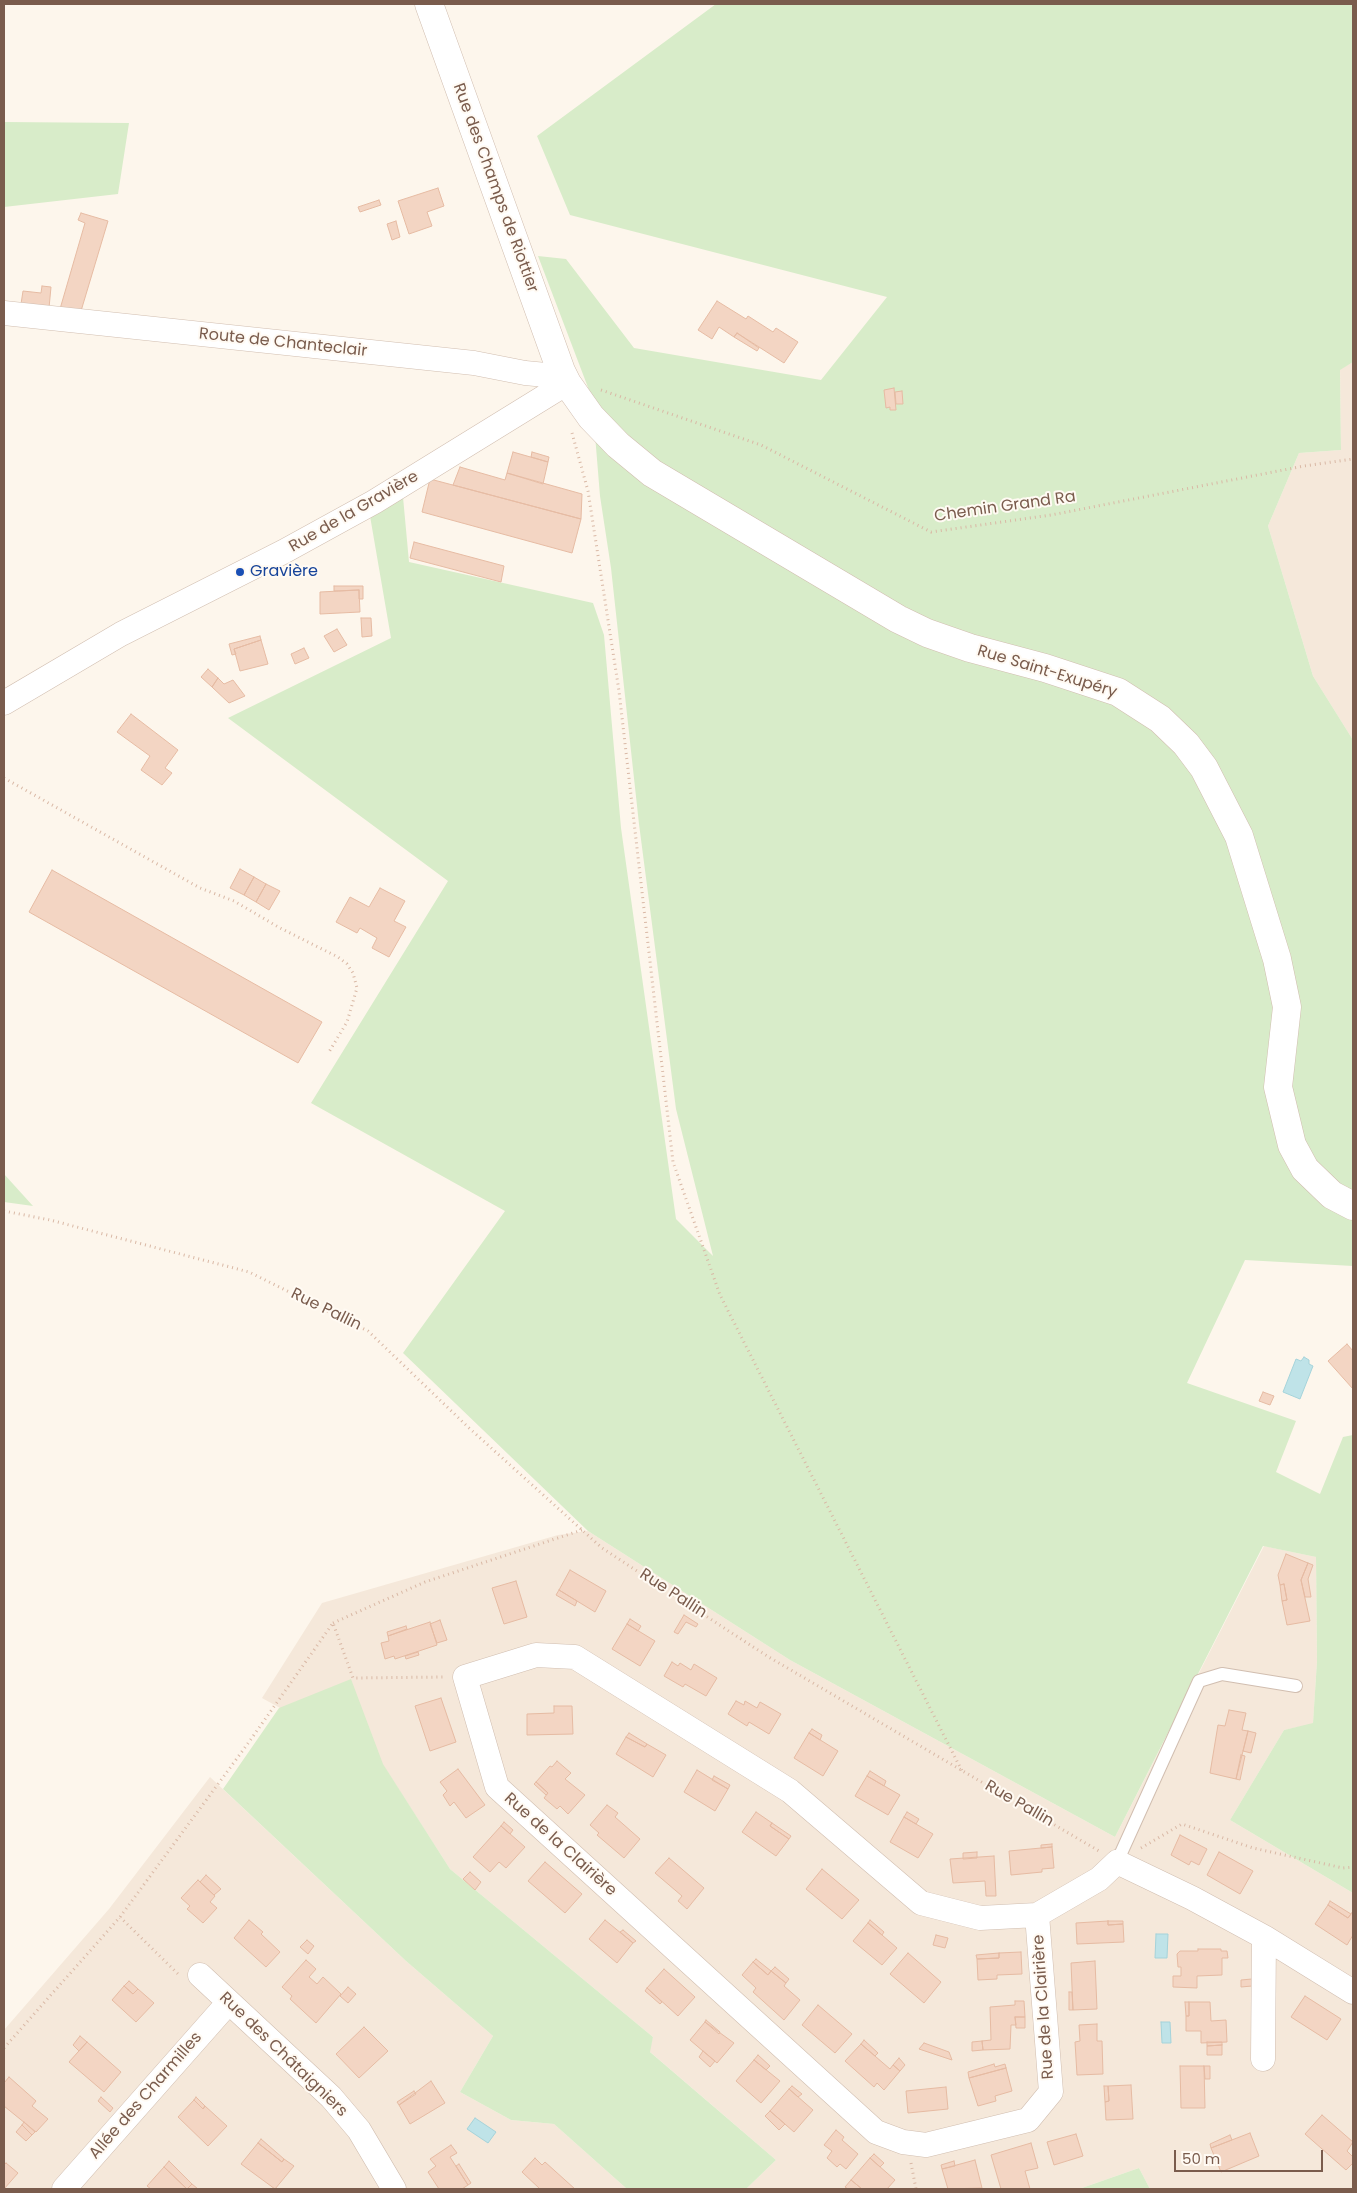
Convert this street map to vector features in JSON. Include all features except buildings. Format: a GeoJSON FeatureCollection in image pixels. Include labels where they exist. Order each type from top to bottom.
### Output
{"type":"FeatureCollection","features":[{"type":"Feature","properties":{"kind":"street","name":"Rue des Champs de Riottier"},"geometry":{"type":"LineString","coordinates":[[429,4],[564,377]]}},
{"type":"Feature","properties":{"kind":"street","name":"Route de Chanteclair"},"geometry":{"type":"LineString","coordinates":[[4,313],[474,363],[525,373],[564,377]]}},
{"type":"Feature","properties":{"kind":"street","name":"Rue de la Gravière"},"geometry":{"type":"LineString","coordinates":[[4,703],[120,634],[282,552],[374,502],[564,377]]}},
{"type":"Feature","properties":{"kind":"street","name":"Rue Saint-Exupéry"},"geometry":{"type":"LineString","coordinates":[[564,377],[592,417],[618,445],[652,473],[898,619],[927,633],[970,648],[1045,668],[1118,692],[1160,718],[1186,744],[1204,768],[1239,836],[1277,959],[1287,1007],[1278,1087],[1292,1145],[1305,1169],[1332,1195],[1353,1206]]}},
{"type":"Feature","properties":{"kind":"street","name":"Rue de la Clairière"},"geometry":{"type":"LineString","coordinates":[[1037,1915],[1051,2092],[1028,2120],[926,2145],[903,2142],[876,2132],[496,1787],[465,1677],[536,1655],[575,1656],[790,1791],[921,1903],[980,1918],[1037,1915],[1099,1879],[1117,1862]]}},
{"type":"Feature","properties":{"kind":"street"},"geometry":{"type":"LineString","coordinates":[[1117,1862],[1192,1898],[1264,1937],[1353,1992]]}},
{"type":"Feature","properties":{"kind":"street"},"geometry":{"type":"LineString","coordinates":[[1263,2059],[1264,1937]]}},
{"type":"Feature","properties":{"kind":"street","name":"Rue des Châtaigniers"},"geometry":{"type":"LineString","coordinates":[[200,1975],[331,2097],[358,2130],[394,2189]]}},
{"type":"Feature","properties":{"kind":"street","name":"Allée des Charmilles"},"geometry":{"type":"LineString","coordinates":[[64,2189],[229,2002]]}},
{"type":"Feature","properties":{"kind":"lane"},"geometry":{"type":"LineString","coordinates":[[1117,1862],[1198,1681],[1222,1674],[1296,1686]]}},
{"type":"Feature","properties":{"kind":"path","name":"Chemin Grand Ra"},"geometry":{"type":"LineString","coordinates":[[564,377],[761,445],[931,532],[1051,516],[1304,466],[1353,459]]}},
{"type":"Feature","properties":{"kind":"path"},"geometry":{"type":"LineString","coordinates":[[569,426],[588,492],[619,691],[673,1162],[720,1295],[962,1771]]}},
{"type":"Feature","properties":{"kind":"path"},"geometry":{"type":"LineString","coordinates":[[4,778],[200,888],[234,901],[280,928],[338,957],[347,964],[353,973],[357,988],[347,1022],[329,1052]]}},
{"type":"Feature","properties":{"kind":"path","name":"Rue Pallin"},"geometry":{"type":"LineString","coordinates":[[4,1211],[50,1220],[249,1272],[368,1331],[468,1427],[602,1548],[767,1656],[1117,1862]]}},
{"type":"Feature","properties":{"kind":"path"},"geometry":{"type":"LineString","coordinates":[[4,2048],[120,1917],[249,1742],[333,1623],[424,1582],[582,1530]]}},
{"type":"Feature","properties":{"kind":"path"},"geometry":{"type":"LineString","coordinates":[[333,1623],[353,1678],[465,1677]]}},
{"type":"Feature","properties":{"kind":"path"},"geometry":{"type":"LineString","coordinates":[[1117,1862],[1182,1824],[1253,1848],[1343,1868],[1353,1867]]}},
{"type":"Feature","properties":{"kind":"path"},"geometry":{"type":"LineString","coordinates":[[120,1917],[181,1976],[200,1975]]}},
{"type":"Feature","properties":{"kind":"path"},"geometry":{"type":"LineString","coordinates":[[911,2168],[916,2189]]}},
{"type":"Feature","properties":{"kind":"shaded area"},"geometry":{"type":"Polygon","coordinates":[[[1353,362],[1353,740],[1313,676],[1268,526],[1299,453],[1341,450],[1340,369],[1353,362]]]}},
{"type":"Feature","properties":{"kind":"shaded area"},"geometry":{"type":"Polygon","coordinates":[[[588,1531],[790,1660],[1115,1837],[1264,1546],[1316,1557],[1317,1661],[1313,1724],[1284,1730],[1230,1820],[1353,1893],[1353,2189],[1150,2189],[1139,2168],[1079,2189],[746,2189],[776,2160],[649,2051],[653,2037],[450,1869],[383,1765],[262,1698],[322,1603],[558,1535],[588,1531]]]}},
{"type":"Feature","properties":{"kind":"shaded area"},"geometry":{"type":"Polygon","coordinates":[[[210,1777],[406,1961],[493,2036],[460,2092],[511,2120],[554,2124],[627,2189],[4,2189],[4,2030],[109,1909],[210,1777]]]}},
{"type":"Feature","properties":{"kind":"green space"},"geometry":{"type":"Polygon","coordinates":[[[716,4],[1353,4],[1353,362],[1340,370],[1341,450],[1299,453],[1268,526],[1313,676],[1353,740],[1353,1266],[1245,1260],[1187,1383],[1296,1421],[1276,1472],[1320,1494],[1343,1437],[1353,1435],[1353,1893],[1230,1820],[1284,1730],[1313,1723],[1317,1661],[1316,1557],[1263,1546],[1115,1837],[790,1660],[588,1531],[403,1353],[505,1211],[311,1103],[448,881],[228,718],[391,638],[370,516],[403,497],[409,562],[593,603],[604,635],[621,828],[676,1219],[713,1256],[676,1109],[639,824],[611,568],[600,496],[592,398],[538,256],[566,259],[634,348],[821,380],[887,297],[570,215],[537,136],[716,4]]]}},
{"type":"Feature","properties":{"kind":"green space"},"geometry":{"type":"Polygon","coordinates":[[[4,122],[129,123],[118,194],[4,207],[4,122]]]}},
{"type":"Feature","properties":{"kind":"green space"},"geometry":{"type":"Polygon","coordinates":[[[4,1174],[33,1206],[4,1202],[4,1174]]]}},
{"type":"Feature","properties":{"kind":"green space"},"geometry":{"type":"Polygon","coordinates":[[[351,1679],[383,1764],[450,1869],[653,2037],[650,2052],[776,2160],[746,2189],[627,2189],[554,2124],[511,2120],[460,2092],[493,2036],[406,1961],[223,1789],[279,1708],[351,1679]]]}},
{"type":"Feature","properties":{"kind":"green space"},"geometry":{"type":"Polygon","coordinates":[[[1139,2168],[1150,2189],[1079,2189],[1139,2168]]]}},
{"type":"Feature","properties":{"kind":"water"},"geometry":{"type":"Polygon","coordinates":[[[1304,1357],[1313,1366],[1300,1399],[1283,1392],[1296,1359],[1301,1361],[1304,1357]]]}},
{"type":"Feature","properties":{"kind":"water"},"geometry":{"type":"Polygon","coordinates":[[[1156,1934],[1168,1934],[1167,1958],[1155,1958],[1156,1934]]]}},
{"type":"Feature","properties":{"kind":"water"},"geometry":{"type":"Polygon","coordinates":[[[1161,2022],[1170,2022],[1171,2043],[1162,2043],[1161,2022]]]}},
{"type":"Feature","properties":{"kind":"water"},"geometry":{"type":"Polygon","coordinates":[[[475,2118],[496,2132],[488,2143],[467,2129],[475,2118]]]}},
{"type":"Feature","properties":{"kind":"place","name":"Gravière"},"geometry":{"type":"Point","coordinates":[240,572]}}]}
